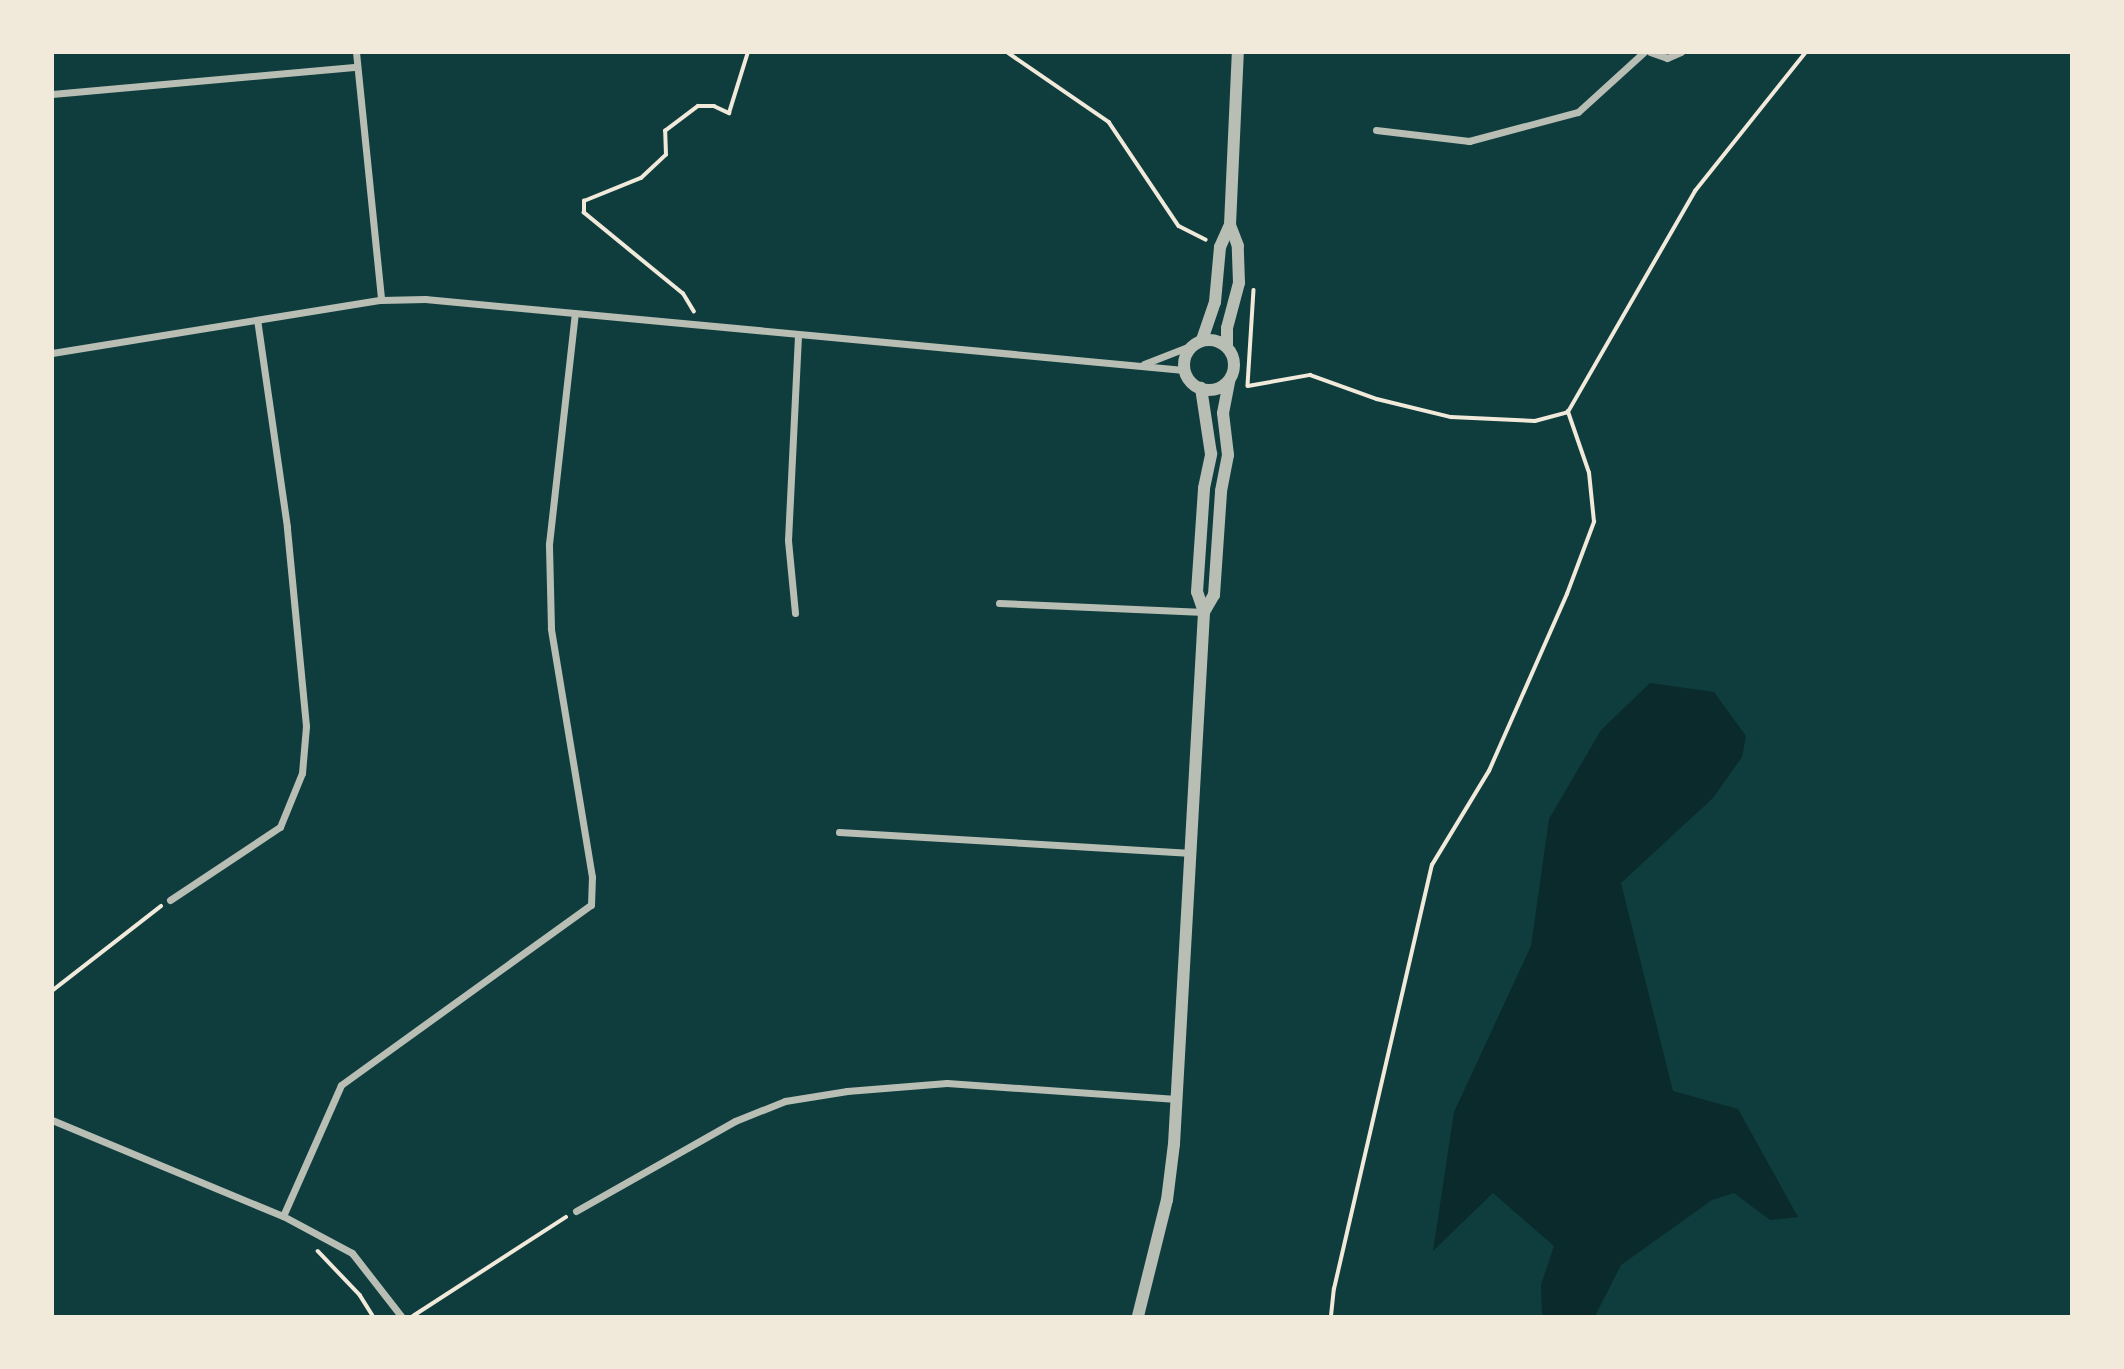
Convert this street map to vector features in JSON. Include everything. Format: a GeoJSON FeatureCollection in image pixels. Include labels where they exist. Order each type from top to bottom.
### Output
{"type":"FeatureCollection","features":[{"type":"Feature","properties":{"kind":"street"},"geometry":{"type":"LineString","coordinates":[[356,52],[381,300]]}},
{"type":"Feature","properties":{"kind":"street"},"geometry":{"type":"LineString","coordinates":[[1184,370],[1185,356],[1198,342],[1215,302],[1220,247],[1230,225],[1238,52]]}},
{"type":"Feature","properties":{"kind":"street"},"geometry":{"type":"LineString","coordinates":[[1376,130],[1469,141],[1578,112],[1647,52],[1667,58],[1681,52]]}},
{"type":"Feature","properties":{"kind":"street"},"geometry":{"type":"LineString","coordinates":[[52,94],[357,67]]}},
{"type":"Feature","properties":{"kind":"street"},"geometry":{"type":"LineString","coordinates":[[1203,612],[1214,595],[1221,491],[1228,455],[1223,413],[1229,381],[1235,367],[1227,347],[1227,328],[1239,283],[1238,246],[1230,225]]}},
{"type":"Feature","properties":{"kind":"street"},"geometry":{"type":"LineString","coordinates":[[52,353],[381,300],[478,302],[798,336],[1143,364],[1184,370],[1200,388],[1211,454],[1204,488],[1197,592],[1203,612],[1176,1100],[1167,1200],[1138,1317]]}},
{"type":"Feature","properties":{"kind":"street"},"geometry":{"type":"LineString","coordinates":[[283,1216],[341,1085],[591,905],[592,877],[550,615],[549,544],[575,313]]}},
{"type":"Feature","properties":{"kind":"street"},"geometry":{"type":"LineString","coordinates":[[170,900],[280,827],[302,773],[306,726],[287,527],[257,320]]}},
{"type":"Feature","properties":{"kind":"street"},"geometry":{"type":"LineString","coordinates":[[795,613],[788,540],[798,336]]}},
{"type":"Feature","properties":{"kind":"street"},"geometry":{"type":"LineString","coordinates":[[1143,364],[1198,342],[1215,340],[1227,347]]}},
{"type":"Feature","properties":{"kind":"street"},"geometry":{"type":"LineString","coordinates":[[1200,388],[1216,389],[1229,381]]}},
{"type":"Feature","properties":{"kind":"street"},"geometry":{"type":"LineString","coordinates":[[999,603],[1203,612]]}},
{"type":"Feature","properties":{"kind":"street"},"geometry":{"type":"LineString","coordinates":[[839,832],[1191,853]]}},
{"type":"Feature","properties":{"kind":"street"},"geometry":{"type":"LineString","coordinates":[[576,1211],[735,1121],[785,1101],[847,1091],[947,1083],[1176,1100]]}},
{"type":"Feature","properties":{"kind":"street"},"geometry":{"type":"LineString","coordinates":[[52,1120],[283,1216],[352,1252],[401,1317]]}},
{"type":"Feature","properties":{"kind":"path"},"geometry":{"type":"LineString","coordinates":[[694,325],[694,308],[683,294],[584,213],[584,201],[641,178],[666,155],[665,131],[698,106],[714,106],[729,113],[748,52]]}},
{"type":"Feature","properties":{"kind":"path"},"geometry":{"type":"LineString","coordinates":[[1007,52],[1108,122],[1179,226],[1207,240],[1207,253]]}},
{"type":"Feature","properties":{"kind":"path"},"geometry":{"type":"LineString","coordinates":[[1252,284],[1255,300],[1248,386],[1310,376],[1377,399],[1451,417],[1535,421],[1568,412],[1695,191],[1806,52]]}},
{"type":"Feature","properties":{"kind":"path"},"geometry":{"type":"LineString","coordinates":[[1331,1317],[1334,1289],[1432,865],[1489,771],[1567,594],[1594,522],[1589,473],[1568,412]]}},
{"type":"Feature","properties":{"kind":"path"},"geometry":{"type":"LineString","coordinates":[[52,991],[170,900]]}},
{"type":"Feature","properties":{"kind":"path"},"geometry":{"type":"LineString","coordinates":[[412,1317],[576,1211]]}},
{"type":"Feature","properties":{"kind":"path"},"geometry":{"type":"LineString","coordinates":[[309,1245],[360,1295],[373,1317]]}},
{"type":"Feature","properties":{"kind":"water"},"geometry":{"type":"Polygon","coordinates":[[[1650,683],[1714,692],[1746,736],[1742,757],[1713,798],[1621,883],[1673,1091],[1738,1109],[1798,1217],[1770,1220],[1734,1193],[1712,1200],[1621,1265],[1595,1316],[1546,1316],[1542,1314],[1541,1285],[1554,1246],[1493,1193],[1433,1251],[1454,1112],[1531,946],[1549,819],[1601,730],[1650,683]]]}}]}
